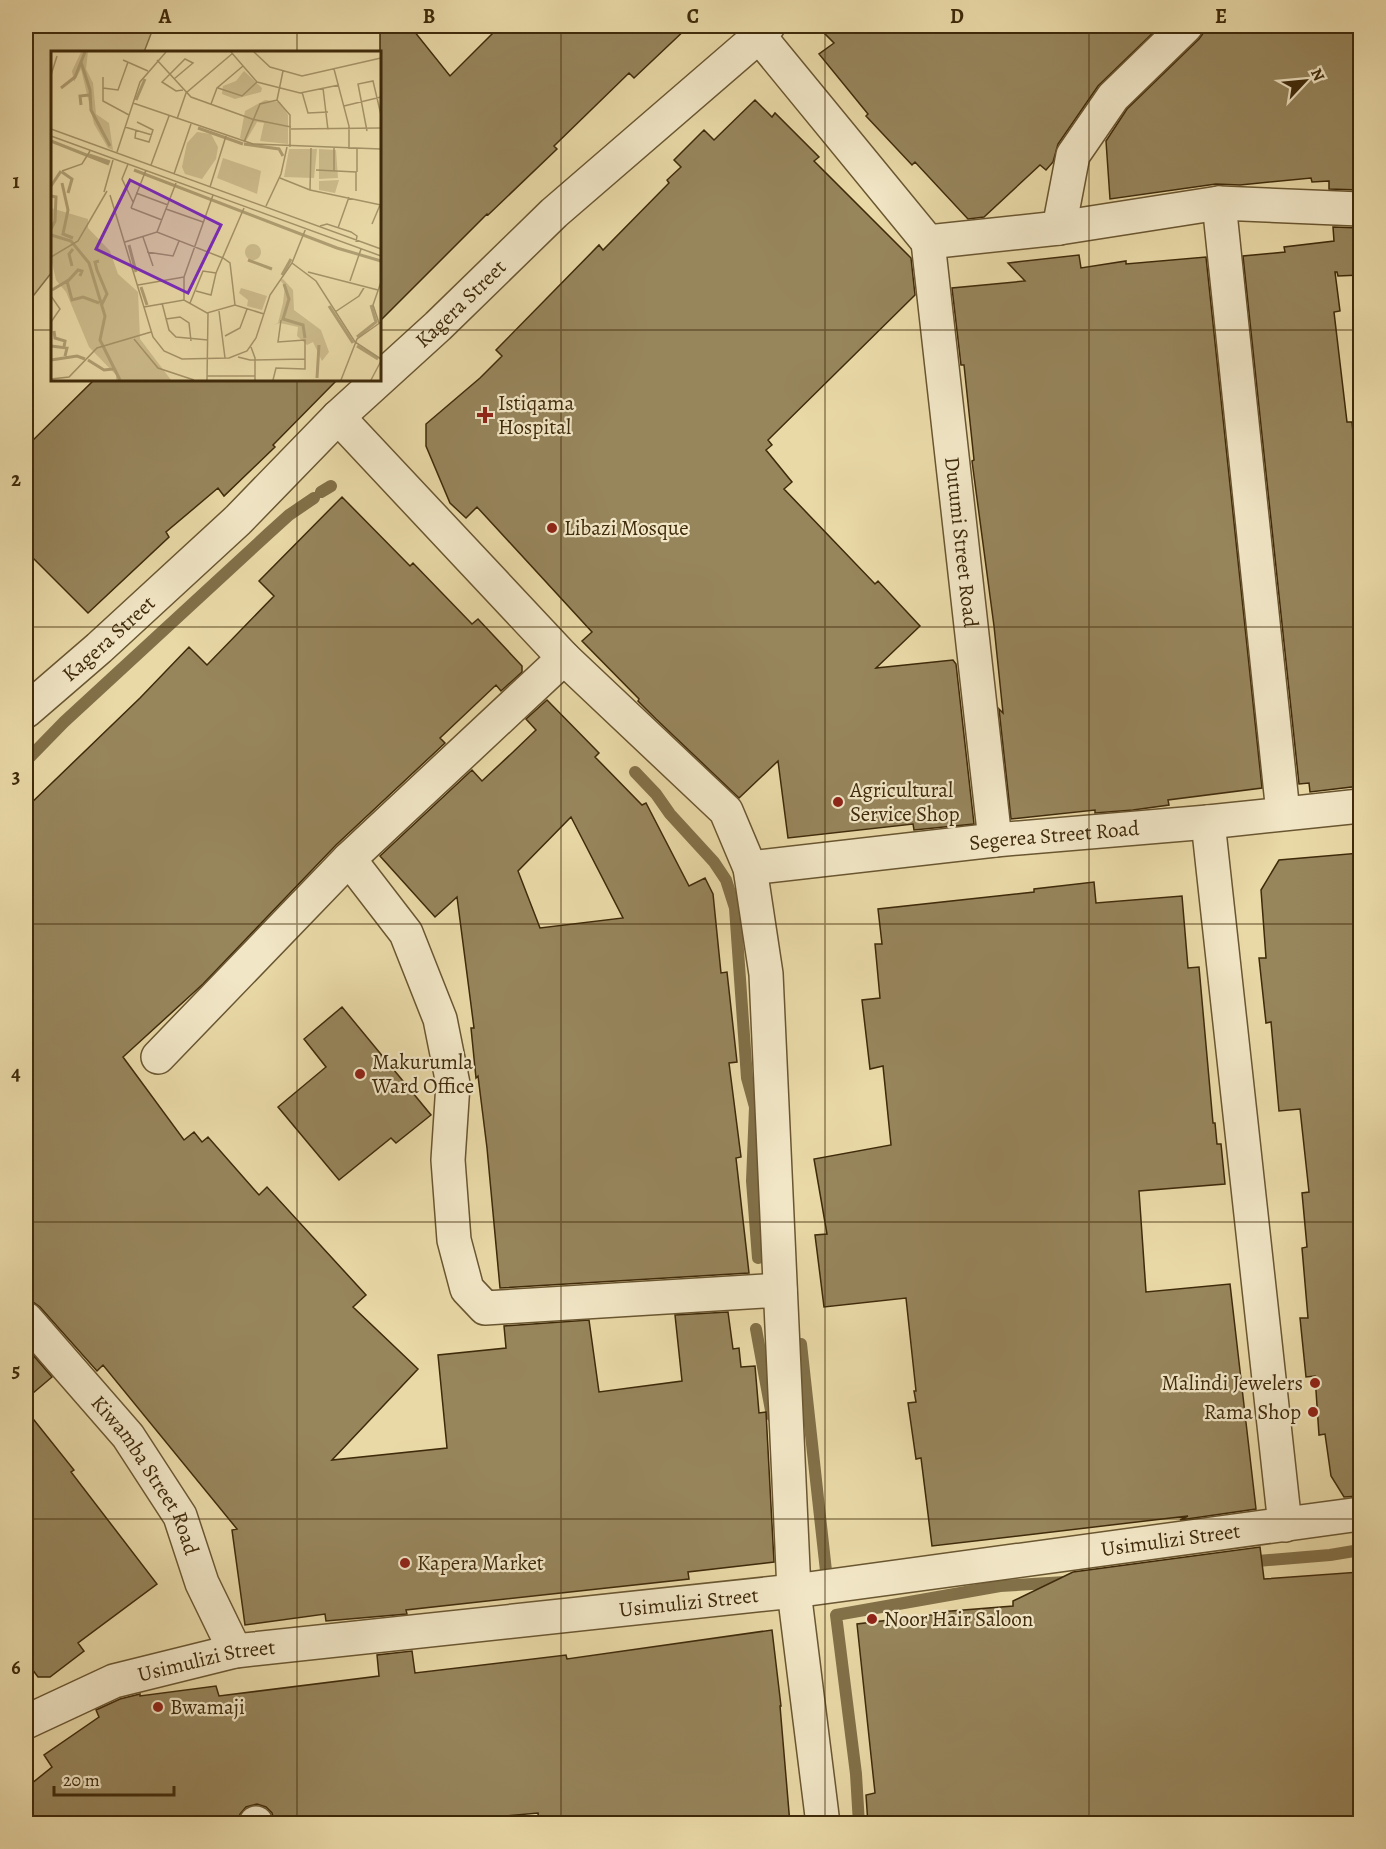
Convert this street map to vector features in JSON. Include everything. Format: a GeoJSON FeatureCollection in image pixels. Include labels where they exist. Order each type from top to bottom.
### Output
{"type":"FeatureCollection","features":[{"type":"Feature","properties":{"kind":"street"},"geometry":{"type":"LineString","coordinates":[[1059,228],[1073,155],[1113,98],[1186,26]]}},
{"type":"Feature","properties":{"kind":"street"},"geometry":{"type":"LineString","coordinates":[[764,31],[928,242],[1059,228],[1219,203],[1360,209]]}},
{"type":"Feature","properties":{"kind":"street","name":"Kagera Street"},"geometry":{"type":"LineString","coordinates":[[381,378],[554,213],[764,31]]}},
{"type":"Feature","properties":{"kind":"street"},"geometry":{"type":"LineString","coordinates":[[1219,203],[1283,813]]}},
{"type":"Feature","properties":{"kind":"street","name":"Dutumi Street Road"},"geometry":{"type":"LineString","coordinates":[[928,242],[995,840]]}},
{"type":"Feature","properties":{"kind":"street","name":"Kagera Street"},"geometry":{"type":"LineString","coordinates":[[26,711],[99,648],[238,520],[338,417],[378,381]]}},
{"type":"Feature","properties":{"kind":"street"},"geometry":{"type":"LineString","coordinates":[[338,417],[564,658],[726,811],[750,868],[766,974],[794,1591],[823,1824]]}},
{"type":"Feature","properties":{"kind":"street"},"geometry":{"type":"LineString","coordinates":[[158,1057],[349,859],[564,658]]}},
{"type":"Feature","properties":{"kind":"street","name":"Segerea Street Road"},"geometry":{"type":"LineString","coordinates":[[750,868],[995,840],[1208,822],[1360,806]]}},
{"type":"Feature","properties":{"kind":"street"},"geometry":{"type":"LineString","coordinates":[[1208,822],[1285,1525]]}},
{"type":"Feature","properties":{"kind":"street"},"geometry":{"type":"LineString","coordinates":[[349,859],[406,933],[440,1019],[453,1084],[448,1160],[454,1240],[467,1289],[485,1308],[780,1290]]}},
{"type":"Feature","properties":{"kind":"street","name":"Kiwamba Street Road"},"geometry":{"type":"LineString","coordinates":[[26,1319],[128,1436],[180,1516],[202,1583],[235,1651]]}},
{"type":"Feature","properties":{"kind":"street","name":"Usimulizi Street"},"geometry":{"type":"LineString","coordinates":[[26,1722],[114,1681],[235,1651],[794,1591],[1360,1514]]}},
{"type":"Feature","properties":{"kind":"shaded area"},"geometry":{"type":"Polygon","coordinates":[[[26,26],[154,26],[144,51],[51,51],[51,273],[26,305],[26,26]]]}},
{"type":"Feature","properties":{"kind":"building"},"geometry":{"type":"Polygon","coordinates":[[[380,26],[410,26],[450,76],[500,26],[689,26],[634,78],[629,73],[554,146],[557,149],[487,214],[381,320],[380,26]]]}},
{"type":"Feature","properties":{"kind":"building"},"geometry":{"type":"Polygon","coordinates":[[[817,26],[1039,26],[1046,33],[1053,26],[1160,26],[1098,86],[1058,144],[1053,162],[1046,170],[1040,165],[984,217],[968,219],[915,162],[912,165],[866,116],[868,114],[819,54],[834,43],[817,26]]]}},
{"type":"Feature","properties":{"kind":"building"},"geometry":{"type":"Polygon","coordinates":[[[1204,26],[1360,26],[1360,190],[1329,189],[1329,181],[1312,182],[1311,178],[1240,185],[1216,184],[1110,199],[1106,141],[1127,109],[1199,39],[1204,32],[1204,26]]]}},
{"type":"Feature","properties":{"kind":"building"},"geometry":{"type":"Polygon","coordinates":[[[755,100],[772,117],[775,113],[819,157],[814,161],[911,258],[915,295],[768,440],[772,445],[766,450],[792,482],[784,489],[875,584],[878,581],[920,626],[876,668],[953,660],[956,664],[974,824],[914,830],[913,824],[788,838],[778,761],[739,798],[638,701],[639,699],[582,641],[592,632],[477,507],[466,518],[450,503],[426,446],[426,424],[480,378],[502,356],[496,350],[599,245],[603,250],[669,183],[667,180],[681,167],[674,160],[704,130],[714,140],[755,100]]]}},
{"type":"Feature","properties":{"kind":"building"},"geometry":{"type":"Polygon","coordinates":[[[1333,227],[1360,228],[1360,275],[1338,276],[1335,272],[1340,311],[1334,312],[1347,422],[1352,422],[1360,503],[1360,786],[1310,792],[1309,783],[1299,784],[1243,256],[1285,252],[1284,247],[1334,241],[1333,227]]]}},
{"type":"Feature","properties":{"kind":"building"},"geometry":{"type":"Polygon","coordinates":[[[1079,255],[1081,268],[1126,261],[1126,264],[1206,257],[1262,788],[1168,800],[1169,805],[1133,810],[1095,813],[1095,810],[1011,819],[999,709],[1003,713],[994,626],[972,461],[974,460],[964,365],[961,365],[952,288],[1025,281],[1008,263],[1079,255]]]}},
{"type":"Feature","properties":{"kind":"building"},"geometry":{"type":"Polygon","coordinates":[[[93,381],[336,381],[273,445],[275,447],[224,496],[218,488],[166,532],[169,537],[88,613],[26,551],[26,447],[93,381]]]}},
{"type":"Feature","properties":{"kind":"building"},"geometry":{"type":"Polygon","coordinates":[[[342,497],[410,566],[413,563],[472,624],[478,619],[522,666],[522,672],[501,691],[496,685],[440,738],[445,743],[336,845],[203,984],[123,1057],[184,1140],[194,1132],[202,1142],[208,1137],[259,1195],[267,1187],[366,1295],[353,1307],[418,1369],[332,1460],[447,1448],[438,1355],[506,1348],[504,1326],[589,1320],[599,1392],[682,1381],[675,1315],[728,1312],[733,1349],[739,1348],[741,1367],[755,1366],[759,1413],[766,1412],[774,1562],[688,1572],[689,1579],[406,1610],[407,1614],[326,1621],[325,1614],[245,1625],[232,1530],[237,1529],[103,1365],[97,1371],[40,1307],[33,1302],[26,1301],[26,808],[140,698],[189,647],[207,665],[274,596],[259,581],[342,497]]]}},
{"type":"Feature","properties":{"kind":"building"},"geometry":{"type":"Polygon","coordinates":[[[547,700],[599,753],[595,757],[642,805],[646,803],[689,886],[705,878],[713,894],[721,973],[727,972],[737,1062],[729,1063],[741,1157],[736,1158],[749,1273],[500,1288],[487,1148],[471,1028],[474,1028],[457,897],[435,917],[380,856],[472,770],[482,781],[512,753],[536,730],[526,719],[547,700]],[[571,817],[518,871],[540,928],[623,918],[571,817]]]}},
{"type":"Feature","properties":{"kind":"building"},"geometry":{"type":"Polygon","coordinates":[[[1360,853],[1360,1092],[1354,1092],[1360,1164],[1360,1187],[1355,1188],[1360,1257],[1360,1496],[1344,1497],[1331,1476],[1325,1434],[1319,1435],[1315,1376],[1306,1377],[1300,1318],[1308,1318],[1302,1248],[1307,1247],[1302,1193],[1309,1192],[1300,1109],[1279,1111],[1271,1022],[1266,1023],[1259,958],[1266,958],[1261,890],[1279,860],[1360,853]]]}},
{"type":"Feature","properties":{"kind":"building"},"geometry":{"type":"Polygon","coordinates":[[[1094,882],[1096,903],[1182,896],[1188,968],[1199,967],[1213,1123],[1215,1123],[1217,1144],[1221,1144],[1225,1184],[1139,1191],[1146,1292],[1230,1284],[1256,1509],[1180,1520],[1188,1516],[932,1546],[921,1458],[916,1459],[908,1403],[916,1402],[914,1391],[916,1391],[906,1298],[824,1307],[815,1235],[827,1234],[814,1159],[891,1145],[883,1066],[870,1069],[862,1000],[880,998],[875,944],[882,944],[878,909],[1034,892],[1034,889],[1094,882]]]}},
{"type":"Feature","properties":{"kind":"building"},"geometry":{"type":"Polygon","coordinates":[[[342,1007],[431,1115],[396,1143],[391,1138],[339,1180],[278,1107],[326,1067],[304,1039],[342,1007]]]}},
{"type":"Feature","properties":{"kind":"building"},"geometry":{"type":"Polygon","coordinates":[[[26,1347],[52,1377],[26,1399],[26,1347]]]}},
{"type":"Feature","properties":{"kind":"building"},"geometry":{"type":"Polygon","coordinates":[[[26,1410],[74,1470],[71,1472],[157,1584],[78,1643],[84,1651],[50,1677],[38,1677],[26,1661],[26,1410]]]}},
{"type":"Feature","properties":{"kind":"building"},"geometry":{"type":"Polygon","coordinates":[[[1260,1547],[1264,1579],[1360,1572],[1360,1824],[868,1824],[866,1795],[875,1793],[857,1624],[939,1614],[939,1612],[1013,1606],[1013,1601],[1073,1572],[1260,1547]]]}},
{"type":"Feature","properties":{"kind":"building"},"geometry":{"type":"Polygon","coordinates":[[[772,1630],[781,1706],[790,1824],[539,1824],[538,1813],[474,1819],[475,1824],[275,1824],[272,1813],[266,1807],[257,1804],[246,1807],[240,1814],[237,1824],[26,1824],[26,1788],[52,1767],[44,1755],[99,1717],[96,1710],[120,1699],[140,1694],[140,1696],[216,1686],[219,1696],[379,1676],[377,1655],[412,1651],[415,1673],[566,1655],[567,1659],[772,1630]]]}},
{"type":"Feature","properties":{"kind":"waterway"},"geometry":{"type":"LineString","coordinates":[[321,492],[331,486]]}},
{"type":"Feature","properties":{"kind":"waterway"},"geometry":{"type":"LineString","coordinates":[[26,761],[64,722],[268,534],[289,515],[314,498]]}},
{"type":"Feature","properties":{"kind":"waterway"},"geometry":{"type":"LineString","coordinates":[[635,772],[714,862],[726,880],[735,908],[747,1078],[755,1107],[752,1181],[758,1258]]}},
{"type":"Feature","properties":{"kind":"waterway"},"geometry":{"type":"LineString","coordinates":[[756,1329],[772,1416]]}},
{"type":"Feature","properties":{"kind":"waterway"},"geometry":{"type":"LineString","coordinates":[[801,1344],[826,1571]]}},
{"type":"Feature","properties":{"kind":"waterway"},"geometry":{"type":"LineString","coordinates":[[1246,1562],[1330,1555],[1360,1550]]}},
{"type":"Feature","properties":{"kind":"waterway"},"geometry":{"type":"LineString","coordinates":[[859,1824],[856,1774],[836,1615],[1000,1586],[1065,1582]]}},
{"type":"Feature","properties":{"kind":"place","name":"Istiqama Hospital"},"geometry":{"type":"Point","coordinates":[485,415]}},
{"type":"Feature","properties":{"kind":"place","name":"Libazi Mosque"},"geometry":{"type":"Point","coordinates":[552,528]}},
{"type":"Feature","properties":{"kind":"place","name":"Agricultural Service Shop"},"geometry":{"type":"Point","coordinates":[838,802]}},
{"type":"Feature","properties":{"kind":"place","name":"Makurumla Ward Office"},"geometry":{"type":"Point","coordinates":[360,1074]}},
{"type":"Feature","properties":{"kind":"place","name":"Malindi Jewelers"},"geometry":{"type":"Point","coordinates":[1315,1383]}},
{"type":"Feature","properties":{"kind":"place","name":"Rama Shop"},"geometry":{"type":"Point","coordinates":[1313,1412]}},
{"type":"Feature","properties":{"kind":"place","name":"Kapera Market"},"geometry":{"type":"Point","coordinates":[405,1563]}},
{"type":"Feature","properties":{"kind":"place","name":"Noor Hair Saloon"},"geometry":{"type":"Point","coordinates":[872,1619]}},
{"type":"Feature","properties":{"kind":"place","name":"Bwamaji"},"geometry":{"type":"Point","coordinates":[158,1707]}}]}
